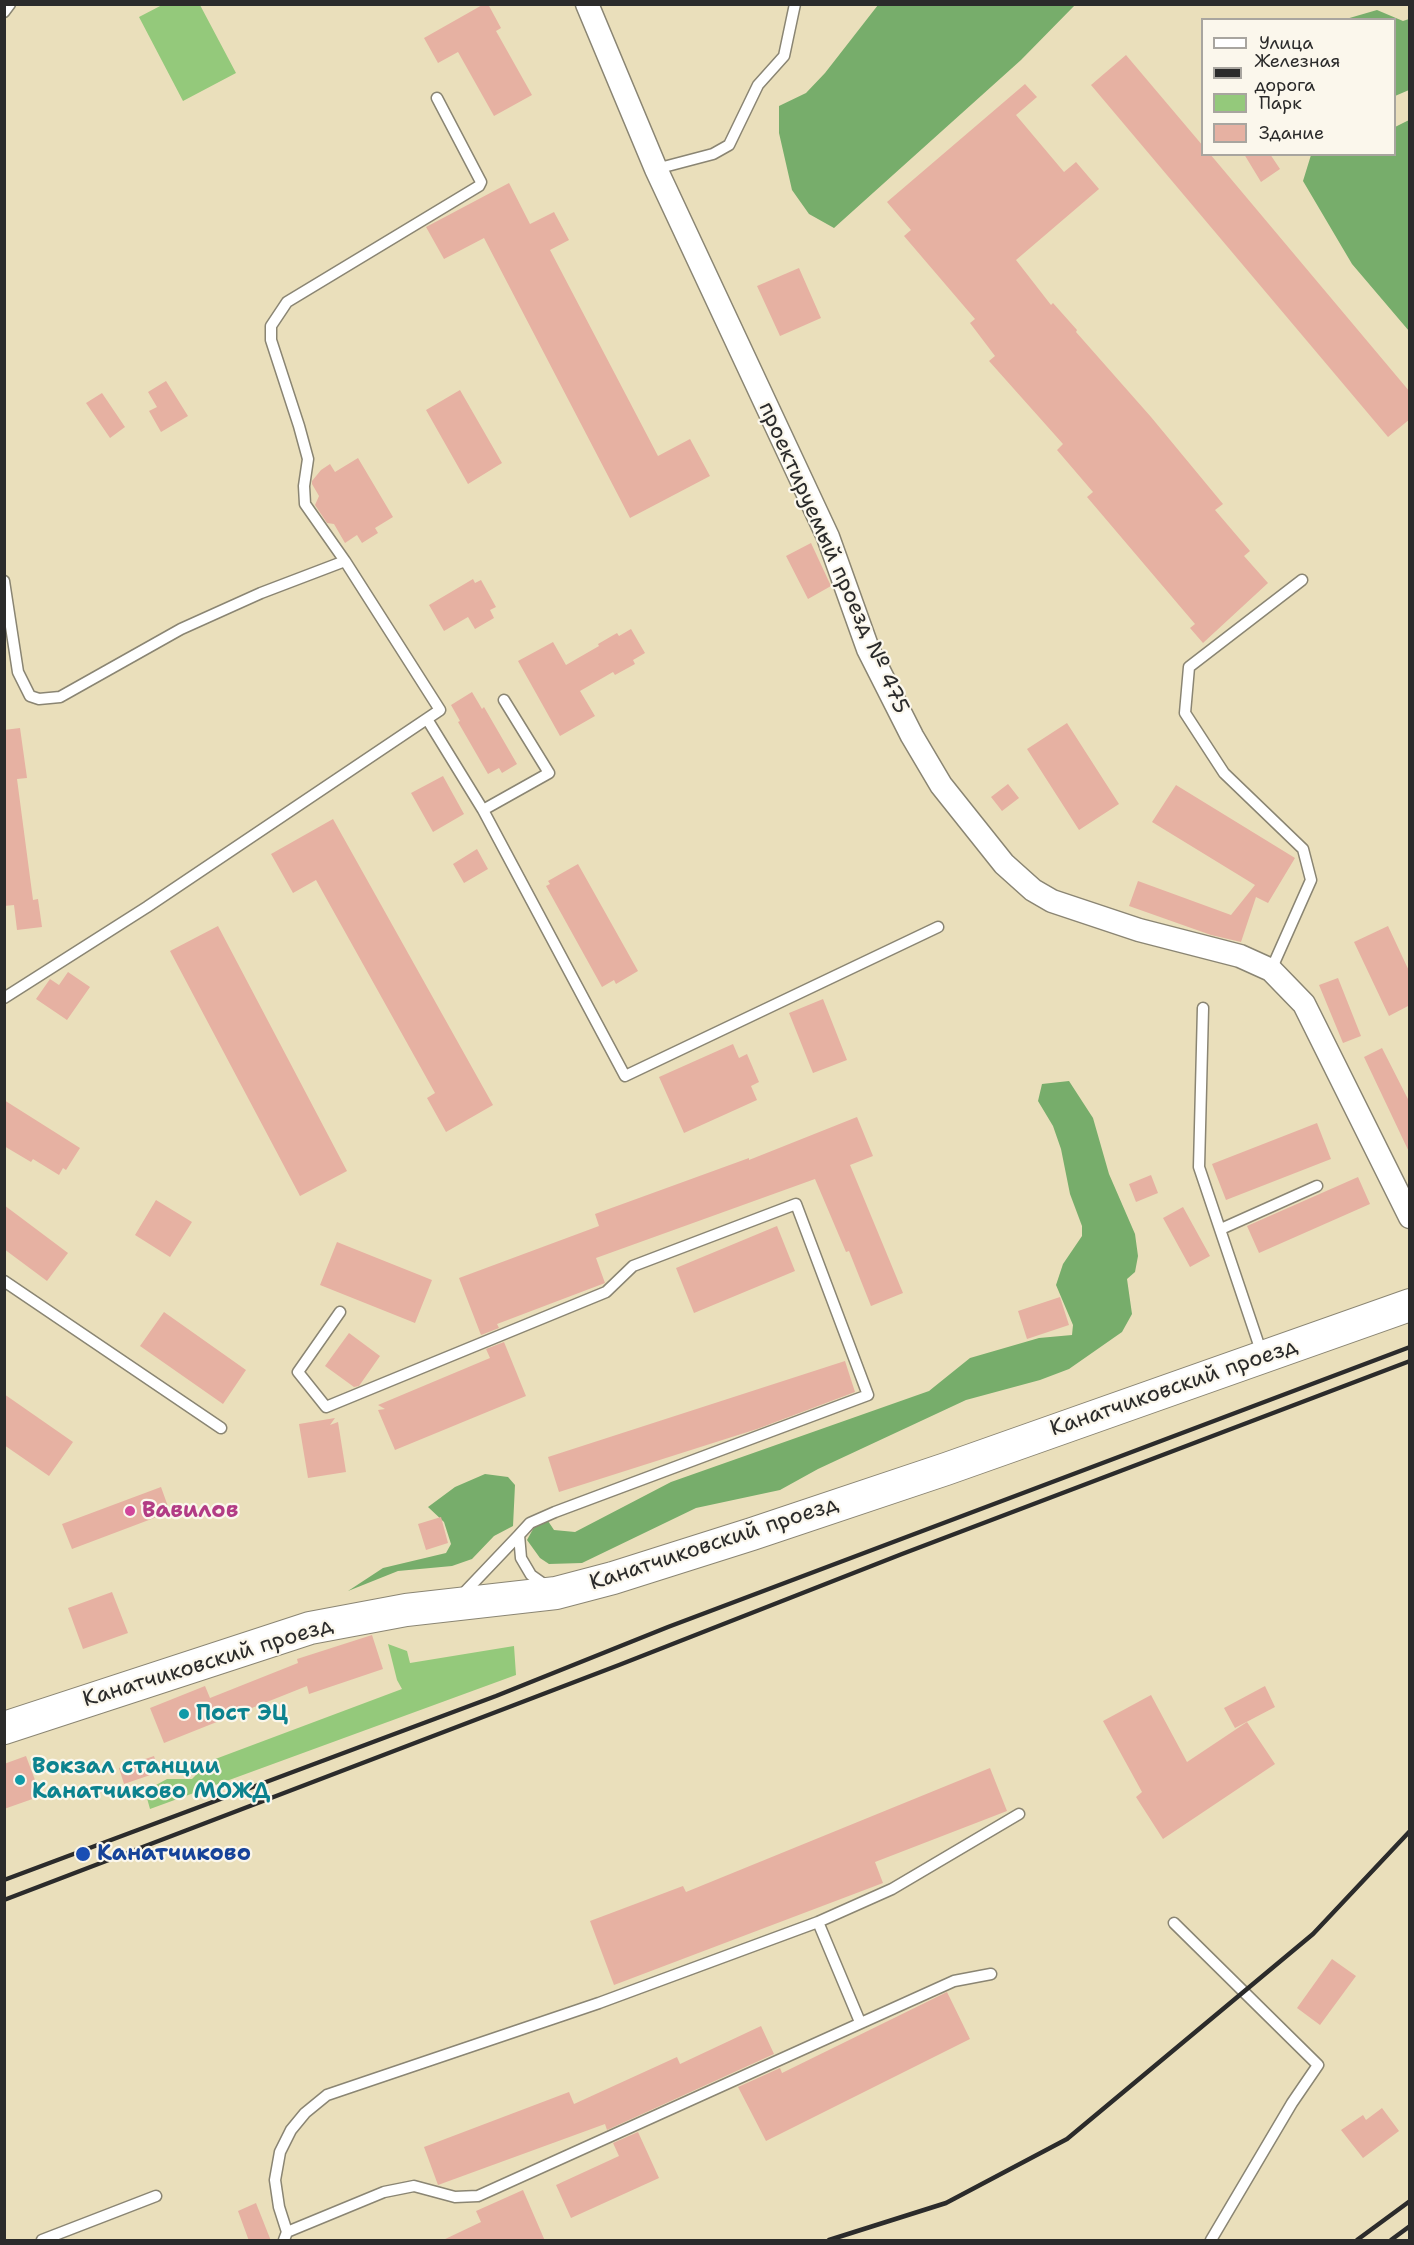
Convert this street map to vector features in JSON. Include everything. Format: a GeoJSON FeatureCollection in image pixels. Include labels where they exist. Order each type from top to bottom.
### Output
{"type":"FeatureCollection","features":[{"type":"Feature","properties":{"kind":"street","name":"проектируемый проезд № 475"},"geometry":{"type":"LineString","coordinates":[[587,4],[656,169],[828,537],[868,649],[912,736],[941,784],[1004,864],[1033,890],[1052,901],[1138,930],[1240,956],[1271,970],[1304,1004],[1410,1217]]}},
{"type":"Feature","properties":{"kind":"street","name":"Канатчиковский проезд"},"geometry":{"type":"LineString","coordinates":[[4,1728],[310,1628],[406,1610],[556,1593],[613,1578],[752,1534],[1410,1305]]}},
{"type":"Feature","properties":{"kind":"lane"},"geometry":{"type":"LineString","coordinates":[[4,12],[10,4]]}},
{"type":"Feature","properties":{"kind":"lane"},"geometry":{"type":"LineString","coordinates":[[656,169],[713,154],[729,146],[758,85],[784,56],[795,4]]}},
{"type":"Feature","properties":{"kind":"lane"},"geometry":{"type":"LineString","coordinates":[[4,998],[147,907],[440,710],[345,561],[305,504],[304,486],[308,459],[271,340],[271,326],[287,303],[479,186],[481,182],[437,98]]}},
{"type":"Feature","properties":{"kind":"lane"},"geometry":{"type":"LineString","coordinates":[[4,581],[18,672],[30,696],[39,699],[60,697],[181,629],[261,593],[345,561]]}},
{"type":"Feature","properties":{"kind":"lane"},"geometry":{"type":"LineString","coordinates":[[1271,970],[1311,880],[1303,849],[1224,773],[1185,713],[1189,667],[1302,580]]}},
{"type":"Feature","properties":{"kind":"lane"},"geometry":{"type":"LineString","coordinates":[[483,810],[549,773],[504,700]]}},
{"type":"Feature","properties":{"kind":"lane"},"geometry":{"type":"LineString","coordinates":[[427,719],[483,810],[626,1076],[938,927]]}},
{"type":"Feature","properties":{"kind":"lane"},"geometry":{"type":"LineString","coordinates":[[1203,1008],[1199,1167],[1263,1357]]}},
{"type":"Feature","properties":{"kind":"lane"},"geometry":{"type":"LineString","coordinates":[[1221,1229],[1317,1185]]}},
{"type":"Feature","properties":{"kind":"lane"},"geometry":{"type":"LineString","coordinates":[[340,1312],[298,1372],[326,1407],[606,1292],[633,1266],[796,1204],[868,1395],[530,1523],[452,1605]]}},
{"type":"Feature","properties":{"kind":"lane"},"geometry":{"type":"LineString","coordinates":[[4,1281],[221,1428]]}},
{"type":"Feature","properties":{"kind":"lane"},"geometry":{"type":"LineString","coordinates":[[519,1535],[521,1558],[531,1575],[556,1593]]}},
{"type":"Feature","properties":{"kind":"lane"},"geometry":{"type":"LineString","coordinates":[[991,1974],[954,1980],[478,2196],[454,2198],[414,2186],[384,2192],[286,2236],[274,2180],[280,2152],[291,2130],[305,2113],[327,2095],[599,2003],[818,1922],[892,1889],[1019,1814]]}},
{"type":"Feature","properties":{"kind":"lane"},"geometry":{"type":"LineString","coordinates":[[818,1922],[860,2022]]}},
{"type":"Feature","properties":{"kind":"lane"},"geometry":{"type":"LineString","coordinates":[[1174,1923],[1317,2065],[1292,2103],[1211,2241]]}},
{"type":"Feature","properties":{"kind":"lane"},"geometry":{"type":"LineString","coordinates":[[42,2241],[156,2196]]}},
{"type":"Feature","properties":{"kind":"green space"},"geometry":{"type":"Polygon","coordinates":[[[164,4],[200,5],[236,73],[183,101],[139,17],[164,4]]]}},
{"type":"Feature","properties":{"kind":"green space"},"geometry":{"type":"Polygon","coordinates":[[[878,5],[1075,5],[1021,60],[834,228],[809,214],[792,190],[779,133],[779,106],[806,93],[825,73],[878,5]]]}},
{"type":"Feature","properties":{"kind":"green space"},"geometry":{"type":"Polygon","coordinates":[[[1377,10],[1396,18],[1349,18],[1377,10]]]}},
{"type":"Feature","properties":{"kind":"green space"},"geometry":{"type":"Polygon","coordinates":[[[1396,18],[1403,21],[1409,19],[1409,90],[1396,96],[1396,18]]]}},
{"type":"Feature","properties":{"kind":"green space"},"geometry":{"type":"Polygon","coordinates":[[[1409,120],[1409,331],[1352,264],[1303,181],[1311,156],[1396,156],[1396,126],[1409,120]]]}},
{"type":"Feature","properties":{"kind":"green space"},"geometry":{"type":"Polygon","coordinates":[[[1069,1081],[1093,1118],[1109,1174],[1135,1234],[1138,1256],[1135,1272],[1127,1279],[1132,1314],[1122,1332],[1069,1369],[1040,1380],[966,1400],[818,1469],[780,1490],[696,1508],[582,1563],[549,1564],[540,1558],[527,1540],[538,1520],[548,1521],[554,1530],[575,1532],[671,1482],[929,1391],[970,1358],[1039,1338],[1072,1335],[1073,1325],[1056,1285],[1063,1264],[1082,1236],[1082,1226],[1070,1194],[1061,1149],[1053,1126],[1038,1101],[1042,1084],[1069,1081]]]}},
{"type":"Feature","properties":{"kind":"green space"},"geometry":{"type":"Polygon","coordinates":[[[485,1474],[508,1477],[515,1485],[513,1526],[494,1536],[472,1559],[452,1566],[398,1571],[348,1591],[383,1568],[446,1553],[451,1544],[444,1522],[428,1507],[455,1487],[485,1474]]]}},
{"type":"Feature","properties":{"kind":"green space"},"geometry":{"type":"Polygon","coordinates":[[[388,1644],[407,1651],[410,1663],[514,1646],[516,1675],[150,1809],[145,1791],[167,1779],[192,1779],[210,1761],[402,1689],[397,1680],[388,1644]]]}},
{"type":"Feature","properties":{"kind":"building"},"geometry":{"type":"Polygon","coordinates":[[[484,4],[488,4],[501,28],[496,31],[532,95],[494,116],[458,52],[438,63],[424,38],[484,4]]]}},
{"type":"Feature","properties":{"kind":"building"},"geometry":{"type":"Polygon","coordinates":[[[1126,55],[1201,144],[1201,156],[1212,156],[1410,392],[1410,419],[1388,437],[1091,85],[1126,55]]]}},
{"type":"Feature","properties":{"kind":"building"},"geometry":{"type":"Polygon","coordinates":[[[1025,84],[1037,97],[1016,115],[1064,172],[1076,162],[1099,189],[1016,260],[1051,305],[1053,303],[1077,330],[1076,332],[1223,504],[1215,510],[1250,551],[1244,556],[1268,583],[1203,643],[1190,628],[1195,624],[1087,497],[1093,492],[1057,450],[1063,444],[989,361],[995,356],[970,323],[975,319],[904,236],[911,230],[887,202],[1025,84]]]}},
{"type":"Feature","properties":{"kind":"building"},"geometry":{"type":"Polygon","coordinates":[[[1245,156],[1271,156],[1280,169],[1261,182],[1245,156]]]}},
{"type":"Feature","properties":{"kind":"building"},"geometry":{"type":"Polygon","coordinates":[[[509,183],[530,224],[554,212],[569,240],[550,250],[658,456],[690,439],[710,476],[630,518],[484,238],[444,259],[426,227],[509,183]]]}},
{"type":"Feature","properties":{"kind":"building"},"geometry":{"type":"Polygon","coordinates":[[[799,268],[821,318],[780,336],[757,286],[799,268]]]}},
{"type":"Feature","properties":{"kind":"building"},"geometry":{"type":"Polygon","coordinates":[[[166,381],[188,416],[161,432],[149,411],[157,407],[148,392],[166,381]]]}},
{"type":"Feature","properties":{"kind":"building"},"geometry":{"type":"Polygon","coordinates":[[[460,390],[502,463],[468,484],[426,410],[460,390]]]}},
{"type":"Feature","properties":{"kind":"building"},"geometry":{"type":"Polygon","coordinates":[[[102,393],[125,427],[110,438],[86,403],[102,393]]]}},
{"type":"Feature","properties":{"kind":"building"},"geometry":{"type":"Polygon","coordinates":[[[358,458],[393,517],[375,528],[378,533],[362,543],[357,535],[345,543],[334,524],[327,523],[315,505],[319,496],[312,481],[321,470],[330,464],[335,472],[358,458]]]}},
{"type":"Feature","properties":{"kind":"building"},"geometry":{"type":"Polygon","coordinates":[[[811,543],[831,586],[808,599],[786,556],[811,543]]]}},
{"type":"Feature","properties":{"kind":"building"},"geometry":{"type":"Polygon","coordinates":[[[473,579],[475,583],[481,580],[496,607],[490,610],[494,618],[475,629],[468,617],[444,631],[429,605],[473,579]]]}},
{"type":"Feature","properties":{"kind":"building"},"geometry":{"type":"Polygon","coordinates":[[[631,629],[645,653],[633,660],[635,664],[615,675],[613,672],[580,691],[595,716],[560,736],[518,661],[553,642],[566,665],[617,633],[619,636],[631,629]]]}},
{"type":"Feature","properties":{"kind":"building"},"geometry":{"type":"Polygon","coordinates":[[[472,692],[482,709],[484,707],[517,764],[502,773],[499,768],[488,774],[458,722],[460,721],[451,705],[472,692]]]}},
{"type":"Feature","properties":{"kind":"building"},"geometry":{"type":"Polygon","coordinates":[[[1067,723],[1119,804],[1079,830],[1027,749],[1067,723]]]}},
{"type":"Feature","properties":{"kind":"building"},"geometry":{"type":"Polygon","coordinates":[[[20,728],[27,778],[17,779],[33,900],[38,899],[42,927],[17,930],[14,905],[4,906],[4,730],[20,728]]]}},
{"type":"Feature","properties":{"kind":"building"},"geometry":{"type":"Polygon","coordinates":[[[443,776],[464,814],[433,832],[411,793],[443,776]]]}},
{"type":"Feature","properties":{"kind":"building"},"geometry":{"type":"Polygon","coordinates":[[[1008,784],[1019,798],[1002,811],[991,797],[1008,784]]]}},
{"type":"Feature","properties":{"kind":"building"},"geometry":{"type":"Polygon","coordinates":[[[1176,785],[1295,858],[1268,903],[1256,897],[1241,942],[1211,935],[1129,906],[1138,881],[1231,915],[1255,885],[1152,822],[1176,785]]]}},
{"type":"Feature","properties":{"kind":"building"},"geometry":{"type":"Polygon","coordinates":[[[333,819],[493,1105],[446,1132],[427,1098],[435,1093],[316,880],[293,893],[271,854],[333,819]]]}},
{"type":"Feature","properties":{"kind":"building"},"geometry":{"type":"Polygon","coordinates":[[[477,849],[488,869],[464,883],[453,864],[477,849]]]}},
{"type":"Feature","properties":{"kind":"building"},"geometry":{"type":"Polygon","coordinates":[[[578,864],[638,971],[616,984],[614,980],[602,987],[546,886],[550,884],[548,881],[578,864]]]}},
{"type":"Feature","properties":{"kind":"building"},"geometry":{"type":"Polygon","coordinates":[[[218,926],[347,1171],[300,1196],[170,951],[218,926]]]}},
{"type":"Feature","properties":{"kind":"building"},"geometry":{"type":"Polygon","coordinates":[[[1388,926],[1410,973],[1410,1005],[1389,1016],[1354,942],[1388,926]]]}},
{"type":"Feature","properties":{"kind":"building"},"geometry":{"type":"Polygon","coordinates":[[[68,972],[90,987],[67,1020],[36,999],[50,979],[59,985],[68,972]]]}},
{"type":"Feature","properties":{"kind":"building"},"geometry":{"type":"Polygon","coordinates":[[[1338,978],[1361,1036],[1343,1043],[1319,985],[1338,978]]]}},
{"type":"Feature","properties":{"kind":"building"},"geometry":{"type":"Polygon","coordinates":[[[823,999],[847,1060],[813,1073],[789,1013],[823,999]]]}},
{"type":"Feature","properties":{"kind":"building"},"geometry":{"type":"Polygon","coordinates":[[[733,1044],[739,1058],[747,1054],[759,1082],[751,1086],[757,1100],[684,1133],[659,1077],[733,1044]]]}},
{"type":"Feature","properties":{"kind":"building"},"geometry":{"type":"Polygon","coordinates":[[[1382,1048],[1410,1103],[1410,1154],[1364,1057],[1382,1048]]]}},
{"type":"Feature","properties":{"kind":"building"},"geometry":{"type":"Polygon","coordinates":[[[4,1100],[80,1148],[66,1170],[63,1168],[59,1175],[33,1159],[31,1162],[4,1146],[4,1100]]]}},
{"type":"Feature","properties":{"kind":"building"},"geometry":{"type":"Polygon","coordinates":[[[857,1117],[873,1156],[850,1165],[903,1293],[871,1306],[849,1251],[846,1252],[815,1179],[596,1258],[605,1283],[497,1324],[499,1328],[481,1335],[459,1278],[599,1226],[595,1214],[749,1158],[749,1160],[857,1117]]]}},
{"type":"Feature","properties":{"kind":"building"},"geometry":{"type":"Polygon","coordinates":[[[1317,1123],[1331,1159],[1226,1200],[1212,1164],[1317,1123]]]}},
{"type":"Feature","properties":{"kind":"building"},"geometry":{"type":"Polygon","coordinates":[[[1151,1175],[1158,1193],[1136,1202],[1129,1184],[1151,1175]]]}},
{"type":"Feature","properties":{"kind":"building"},"geometry":{"type":"Polygon","coordinates":[[[1358,1177],[1370,1204],[1259,1253],[1247,1226],[1358,1177]]]}},
{"type":"Feature","properties":{"kind":"building"},"geometry":{"type":"Polygon","coordinates":[[[156,1200],[192,1222],[170,1257],[135,1235],[156,1200]]]}},
{"type":"Feature","properties":{"kind":"building"},"geometry":{"type":"Polygon","coordinates":[[[4,1205],[68,1253],[47,1281],[4,1249],[4,1205]]]}},
{"type":"Feature","properties":{"kind":"building"},"geometry":{"type":"Polygon","coordinates":[[[1183,1207],[1210,1256],[1190,1267],[1163,1218],[1183,1207]]]}},
{"type":"Feature","properties":{"kind":"building"},"geometry":{"type":"Polygon","coordinates":[[[777,1226],[795,1271],[694,1313],[676,1268],[777,1226]]]}},
{"type":"Feature","properties":{"kind":"building"},"geometry":{"type":"Polygon","coordinates":[[[337,1242],[432,1280],[415,1323],[320,1285],[337,1242]]]}},
{"type":"Feature","properties":{"kind":"building"},"geometry":{"type":"Polygon","coordinates":[[[1060,1297],[1069,1325],[1027,1339],[1018,1311],[1060,1297]]]}},
{"type":"Feature","properties":{"kind":"building"},"geometry":{"type":"Polygon","coordinates":[[[164,1312],[246,1370],[223,1404],[140,1346],[164,1312]]]}},
{"type":"Feature","properties":{"kind":"building"},"geometry":{"type":"Polygon","coordinates":[[[349,1333],[380,1356],[359,1386],[354,1387],[325,1366],[349,1333]]]}},
{"type":"Feature","properties":{"kind":"building"},"geometry":{"type":"Polygon","coordinates":[[[504,1342],[526,1396],[395,1450],[378,1410],[385,1409],[378,1405],[490,1358],[486,1349],[504,1342]]]}},
{"type":"Feature","properties":{"kind":"building"},"geometry":{"type":"Polygon","coordinates":[[[845,1361],[855,1392],[757,1429],[559,1492],[548,1457],[845,1361]]]}},
{"type":"Feature","properties":{"kind":"building"},"geometry":{"type":"Polygon","coordinates":[[[4,1394],[73,1442],[49,1476],[4,1445],[4,1394]]]}},
{"type":"Feature","properties":{"kind":"building"},"geometry":{"type":"Polygon","coordinates":[[[335,1418],[330,1425],[338,1422],[346,1472],[308,1478],[299,1424],[335,1418]]]}},
{"type":"Feature","properties":{"kind":"building"},"geometry":{"type":"Polygon","coordinates":[[[161,1487],[170,1512],[72,1549],[62,1524],[161,1487]]]}},
{"type":"Feature","properties":{"kind":"building"},"geometry":{"type":"Polygon","coordinates":[[[441,1517],[448,1543],[426,1550],[418,1524],[441,1517]]]}},
{"type":"Feature","properties":{"kind":"building"},"geometry":{"type":"Polygon","coordinates":[[[112,1592],[128,1633],[83,1649],[68,1608],[112,1592]]]}},
{"type":"Feature","properties":{"kind":"building"},"geometry":{"type":"Polygon","coordinates":[[[372,1635],[383,1669],[309,1694],[307,1686],[164,1743],[150,1708],[205,1686],[210,1698],[298,1663],[297,1659],[372,1635]]]}},
{"type":"Feature","properties":{"kind":"building"},"geometry":{"type":"Polygon","coordinates":[[[1265,1686],[1275,1707],[1235,1728],[1224,1708],[1265,1686]]]}},
{"type":"Feature","properties":{"kind":"building"},"geometry":{"type":"Polygon","coordinates":[[[1151,1695],[1187,1762],[1247,1722],[1275,1764],[1163,1839],[1136,1797],[1142,1792],[1103,1721],[1151,1695]]]}},
{"type":"Feature","properties":{"kind":"building","name":"Вокзал станции Канатчиково МОЖД"},"geometry":{"type":"Polygon","coordinates":[[[26,1756],[41,1796],[4,1809],[4,1764],[26,1756]]]}},
{"type":"Feature","properties":{"kind":"building"},"geometry":{"type":"Polygon","coordinates":[[[154,1756],[159,1772],[124,1784],[119,1768],[154,1756]]]}},
{"type":"Feature","properties":{"kind":"building"},"geometry":{"type":"Polygon","coordinates":[[[990,1768],[1007,1811],[875,1862],[883,1883],[614,1985],[590,1921],[683,1886],[686,1892],[990,1768]]]}},
{"type":"Feature","properties":{"kind":"building"},"geometry":{"type":"Polygon","coordinates":[[[1332,1959],[1356,1976],[1320,2025],[1297,2008],[1332,1959]]]}},
{"type":"Feature","properties":{"kind":"building"},"geometry":{"type":"Polygon","coordinates":[[[947,1992],[970,2039],[766,2141],[738,2087],[780,2068],[782,2073],[947,1992]]]}},
{"type":"Feature","properties":{"kind":"building"},"geometry":{"type":"Polygon","coordinates":[[[761,2026],[774,2054],[607,2130],[605,2124],[438,2185],[424,2147],[569,2092],[574,2104],[677,2057],[680,2064],[761,2026]]]}},
{"type":"Feature","properties":{"kind":"building"},"geometry":{"type":"Polygon","coordinates":[[[1382,2108],[1399,2131],[1363,2158],[1341,2130],[1363,2115],[1366,2120],[1382,2108]]]}},
{"type":"Feature","properties":{"kind":"building"},"geometry":{"type":"Polygon","coordinates":[[[638,2132],[659,2178],[571,2218],[556,2185],[619,2156],[613,2143],[638,2132]]]}},
{"type":"Feature","properties":{"kind":"building"},"geometry":{"type":"Polygon","coordinates":[[[523,2190],[545,2241],[441,2241],[481,2222],[476,2211],[523,2190]]]}},
{"type":"Feature","properties":{"kind":"building"},"geometry":{"type":"Polygon","coordinates":[[[256,2203],[271,2241],[249,2241],[238,2211],[256,2203]]]}},
{"type":"Feature","properties":{"kind":"railway"},"geometry":{"type":"LineString","coordinates":[[4,1880],[496,1696],[668,1627],[1410,1347]]}},
{"type":"Feature","properties":{"kind":"railway"},"geometry":{"type":"LineString","coordinates":[[4,1900],[1410,1361]]}},
{"type":"Feature","properties":{"kind":"railway"},"geometry":{"type":"LineString","coordinates":[[829,2240],[946,2203],[1067,2139],[1313,1934],[1410,1831]]}},
{"type":"Feature","properties":{"kind":"railway"},"geometry":{"type":"LineString","coordinates":[[1357,2240],[1410,2201]]}},
{"type":"Feature","properties":{"kind":"railway"},"geometry":{"type":"LineString","coordinates":[[1391,2240],[1410,2226]]}},
{"type":"Feature","properties":{"kind":"place","name":"Вавилов"},"geometry":{"type":"Point","coordinates":[130,1511]}},
{"type":"Feature","properties":{"kind":"place","name":"Пост ЭЦ"},"geometry":{"type":"Point","coordinates":[184,1714]}},
{"type":"Feature","properties":{"kind":"place","name":"Вокзал станции Канатчиково МОЖД"},"geometry":{"type":"Point","coordinates":[20,1780]}},
{"type":"Feature","properties":{"kind":"place","name":"Канатчиково"},"geometry":{"type":"Point","coordinates":[83,1854]}}]}
